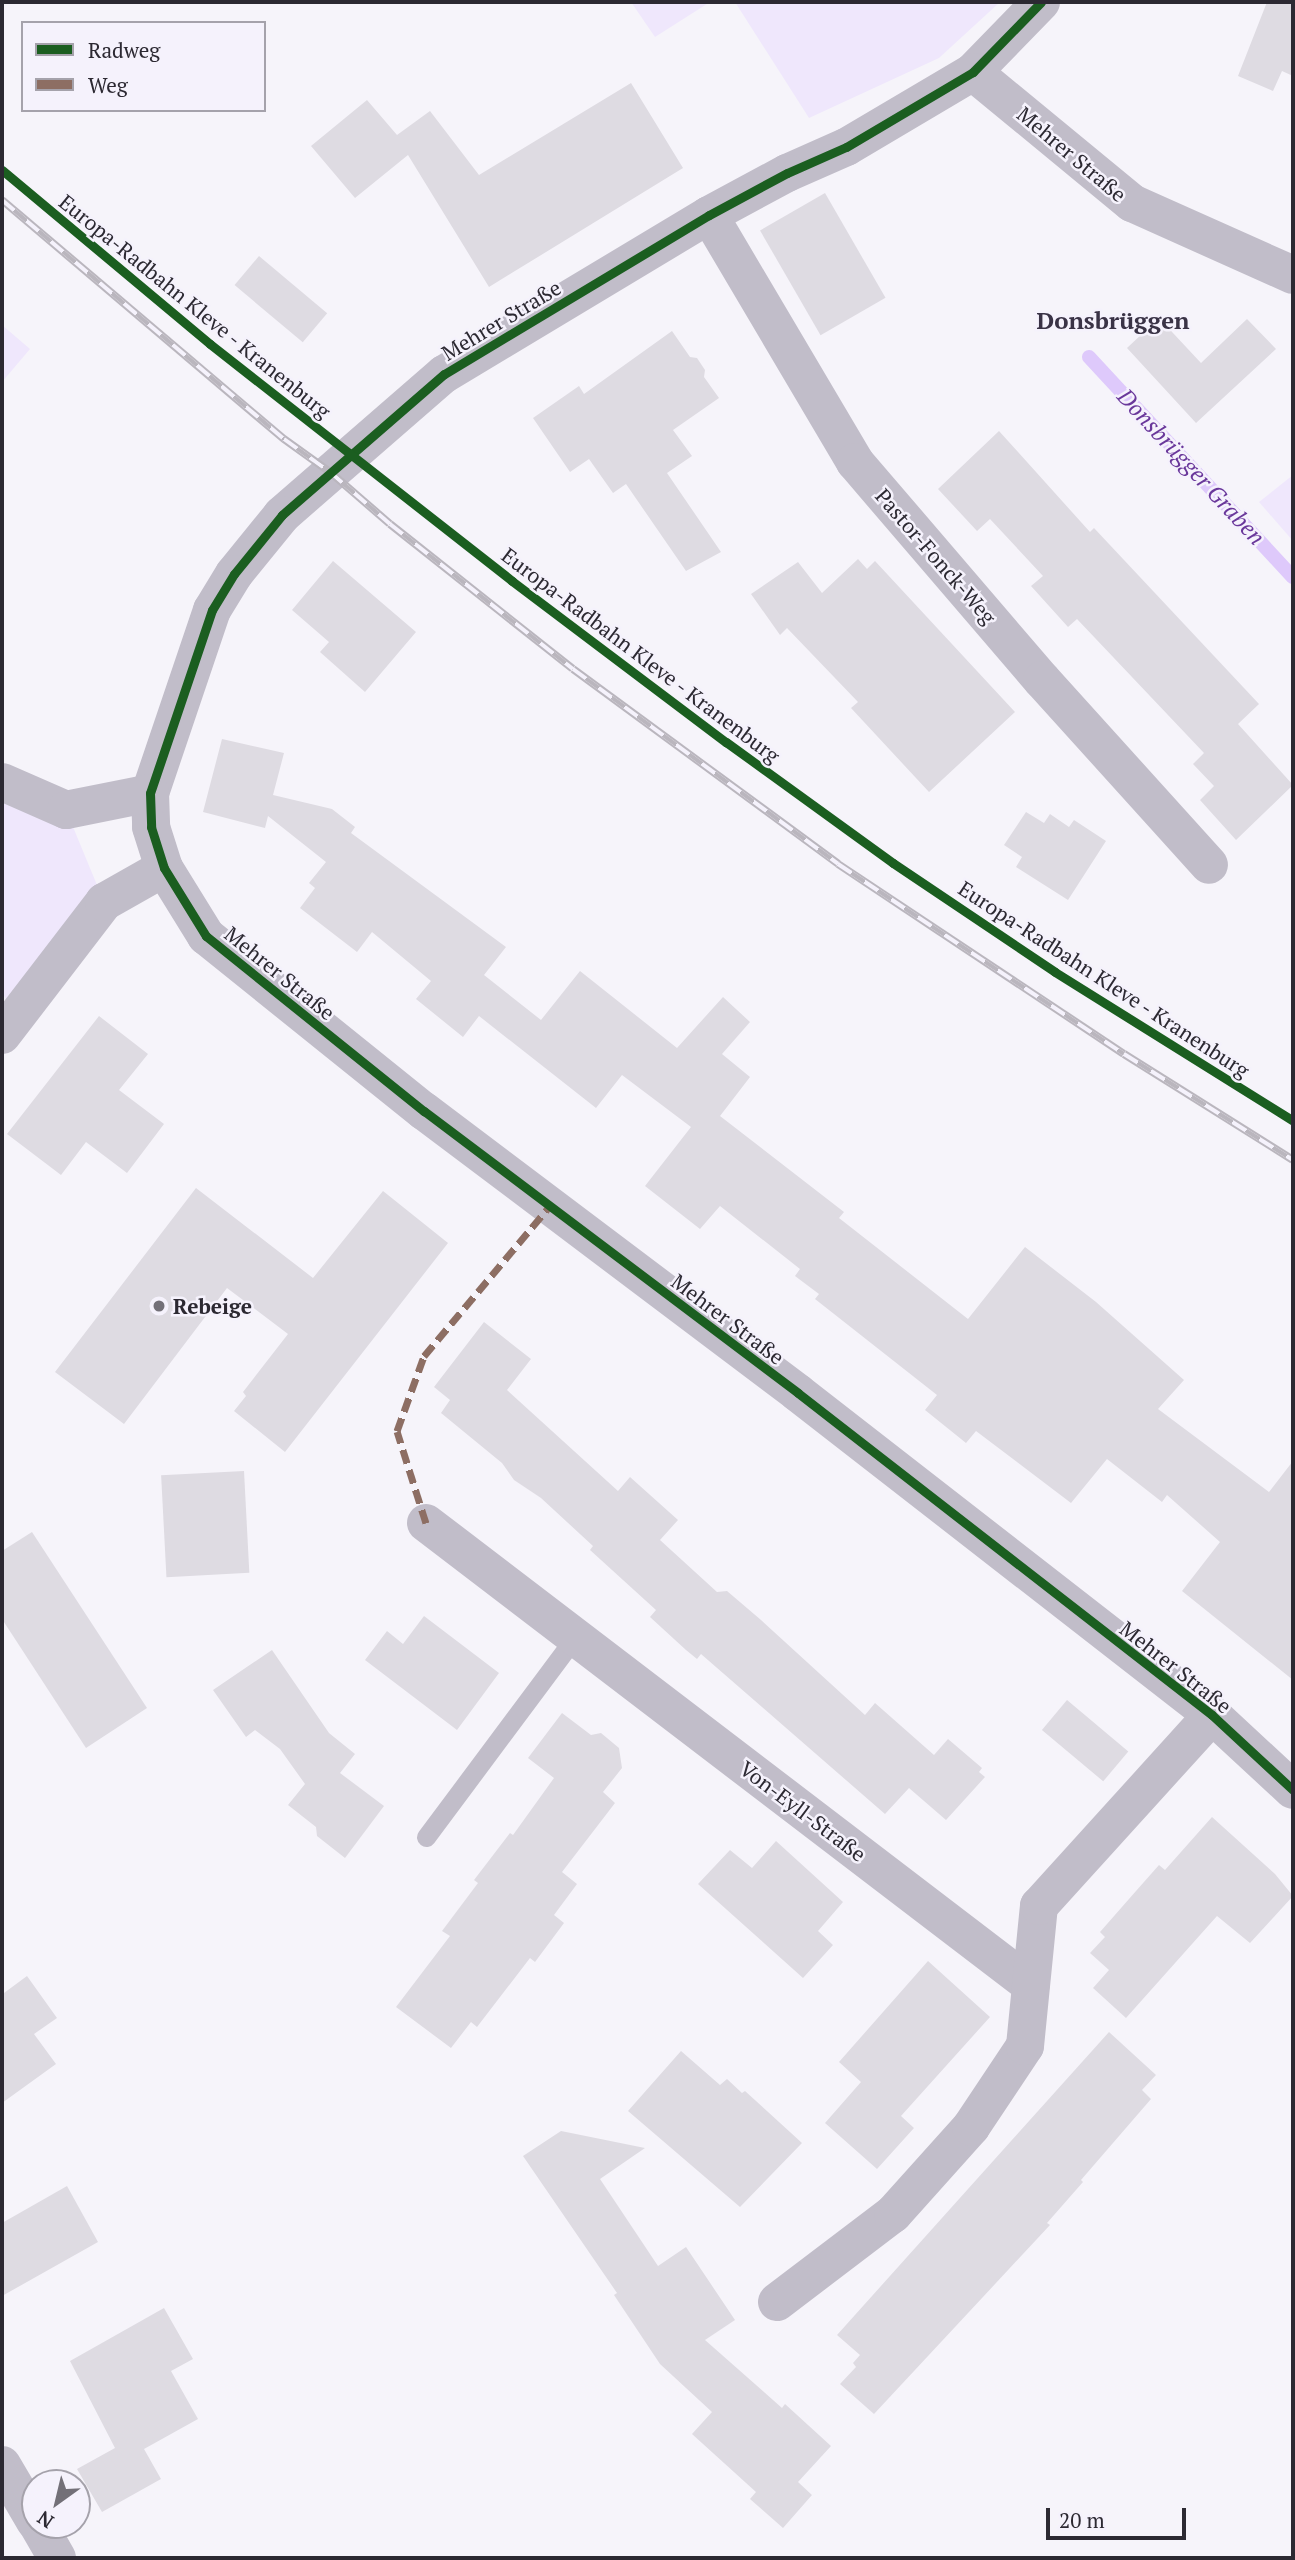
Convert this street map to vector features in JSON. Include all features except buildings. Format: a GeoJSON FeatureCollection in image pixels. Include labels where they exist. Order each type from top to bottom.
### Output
{"type":"FeatureCollection","features":[{"type":"Feature","properties":{"kind":"street","name":"Mehrer Straße"},"geometry":{"type":"LineString","coordinates":[[1041,2],[974,72],[846,147],[787,173],[709,215],[444,374],[282,515],[234,574],[212,610],[150,793],[151,827],[164,868],[206,936],[424,1111],[798,1393],[1212,1715],[1293,1790]]}},
{"type":"Feature","properties":{"kind":"street","name":"Mehrer Straße"},"geometry":{"type":"LineString","coordinates":[[974,72],[1132,203],[1293,275]]}},
{"type":"Feature","properties":{"kind":"street","name":"Pastor-Fonck-Weg"},"geometry":{"type":"LineString","coordinates":[[709,215],[855,462],[1042,680],[1209,865]]}},
{"type":"Feature","properties":{"kind":"street"},"geometry":{"type":"LineString","coordinates":[[2,782],[66,810],[150,793]]}},
{"type":"Feature","properties":{"kind":"street"},"geometry":{"type":"LineString","coordinates":[[2,1035],[104,902],[164,868]]}},
{"type":"Feature","properties":{"kind":"street","name":"Von-Eyll-Straße"},"geometry":{"type":"LineString","coordinates":[[426,1523],[1031,1985]]}},
{"type":"Feature","properties":{"kind":"street"},"geometry":{"type":"LineString","coordinates":[[777,2302],[893,2214],[971,2127],[1025,2046],[1039,1906],[1212,1715]]}},
{"type":"Feature","properties":{"kind":"street"},"geometry":{"type":"LineString","coordinates":[[2,2465],[21,2497]]}},
{"type":"Feature","properties":{"kind":"street"},"geometry":{"type":"LineString","coordinates":[[46,2539],[57,2558]]}},
{"type":"Feature","properties":{"kind":"lane"},"geometry":{"type":"LineString","coordinates":[[426,1837],[575,1637]]}},
{"type":"Feature","properties":{"kind":"shaded area"},"geometry":{"type":"Polygon","coordinates":[[[631,2],[710,2],[655,37],[631,2]]]}},
{"type":"Feature","properties":{"kind":"shaded area"},"geometry":{"type":"Polygon","coordinates":[[[735,2],[1000,2],[939,58],[809,118],[735,2]]]}},
{"type":"Feature","properties":{"kind":"shaded area"},"geometry":{"type":"Polygon","coordinates":[[[2,325],[30,349],[2,382],[2,325]]]}},
{"type":"Feature","properties":{"kind":"shaded area"},"geometry":{"type":"Polygon","coordinates":[[[1293,475],[1293,541],[1259,502],[1293,475]]]}},
{"type":"Feature","properties":{"kind":"shaded area"},"geometry":{"type":"Polygon","coordinates":[[[2,782],[66,810],[104,902],[16,1017],[2,992],[2,782]]]}},
{"type":"Feature","properties":{"kind":"waterway","name":"Donsbrügger Graben"},"geometry":{"type":"LineString","coordinates":[[1089,357],[1293,577]]}},
{"type":"Feature","properties":{"kind":"railway"},"geometry":{"type":"LineString","coordinates":[[2,200],[284,439],[330,472],[390,524],[573,669],[838,864],[1124,1054],[1293,1160]]}},
{"type":"Feature","properties":{"kind":"marked path"},"geometry":{"type":"LineString","coordinates":[[426,1523],[397,1431],[424,1356],[550,1206]]}},
{"type":"Feature","properties":{"kind":"cycle path"},"geometry":{"type":"LineString","coordinates":[[1041,2],[973,72],[846,147],[787,173],[709,215],[444,374],[282,515],[234,574],[212,610],[150,793],[151,827],[164,868],[206,936],[424,1111],[798,1393],[1212,1715],[1293,1790]]}},
{"type":"Feature","properties":{"kind":"cycle path","name":"Europa-Radbahn Kleve - Kranenburg"},"geometry":{"type":"LineString","coordinates":[[2,170],[210,344],[512,581],[726,742],[893,863],[1055,972],[1293,1121]]}},
{"type":"Feature","properties":{"kind":"place","name":"Rebeige"},"geometry":{"type":"Point","coordinates":[159,1306]}},
{"type":"Feature","properties":{"kind":"district","name":"Donsbrüggen"},"geometry":{"type":"Point","coordinates":[1113,321]}}]}
